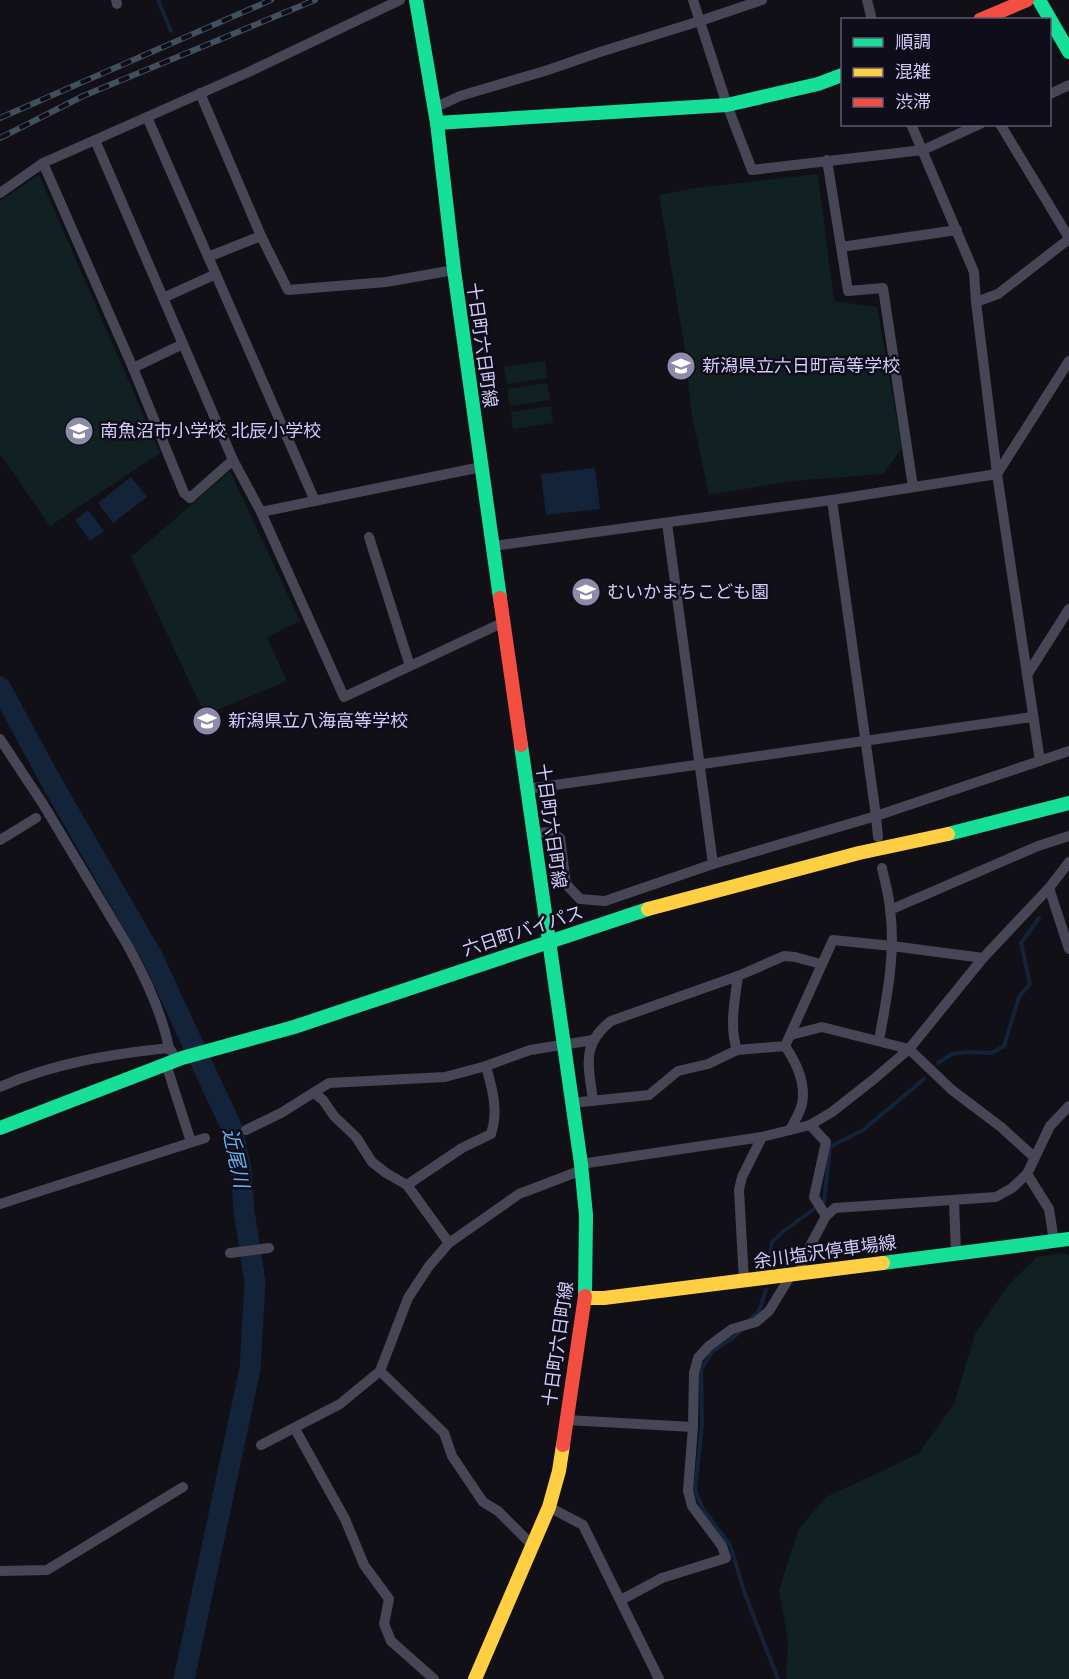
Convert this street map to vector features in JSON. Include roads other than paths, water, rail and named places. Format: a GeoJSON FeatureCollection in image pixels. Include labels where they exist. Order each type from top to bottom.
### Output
{"type":"FeatureCollection","features":[{"type":"Feature","properties":{"kind":"main road","name":"十日町六日町線"},"geometry":{"type":"LineString","coordinates":[[416,0],[437,123],[454,270],[586,1215],[585,1298],[560,1471],[549,1507],[476,1679]]}},
{"type":"Feature","properties":{"kind":"main road"},"geometry":{"type":"LineString","coordinates":[[985,18],[1027,0]]}},
{"type":"Feature","properties":{"kind":"main road"},"geometry":{"type":"LineString","coordinates":[[1039,0],[1049,18]]}},
{"type":"Feature","properties":{"kind":"main road"},"geometry":{"type":"LineString","coordinates":[[1051,21],[1069,52]]}},
{"type":"Feature","properties":{"kind":"main road"},"geometry":{"type":"LineString","coordinates":[[437,123],[727,105],[818,84],[841,76]]}},
{"type":"Feature","properties":{"kind":"main road","name":"六日町バイパス"},"geometry":{"type":"LineString","coordinates":[[0,1128],[175,1061],[373,1002],[549,940],[670,902],[859,853],[983,826],[1069,803]]}},
{"type":"Feature","properties":{"kind":"main road","name":"余川塩沢停車場線"},"geometry":{"type":"LineString","coordinates":[[585,1298],[604,1298],[744,1281],[1069,1239]]}},
{"type":"Feature","properties":{"kind":"street"},"geometry":{"type":"LineString","coordinates":[[0,193],[43,163],[400,0]]}},
{"type":"Feature","properties":{"kind":"street"},"geometry":{"type":"LineString","coordinates":[[693,0],[727,105],[752,170],[923,150],[976,126]]}},
{"type":"Feature","properties":{"kind":"street"},"geometry":{"type":"LineString","coordinates":[[434,108],[460,96],[548,70],[762,0]]}},
{"type":"Feature","properties":{"kind":"street"},"geometry":{"type":"LineString","coordinates":[[867,0],[872,18]]}},
{"type":"Feature","properties":{"kind":"street"},"geometry":{"type":"LineString","coordinates":[[1051,94],[1069,85]]}},
{"type":"Feature","properties":{"kind":"street"},"geometry":{"type":"LineString","coordinates":[[200,93],[261,236],[288,290],[386,282],[454,270]]}},
{"type":"Feature","properties":{"kind":"street"},"geometry":{"type":"LineString","coordinates":[[147,117],[315,501]]}},
{"type":"Feature","properties":{"kind":"street"},"geometry":{"type":"LineString","coordinates":[[912,126],[974,273],[997,474],[1040,761]]}},
{"type":"Feature","properties":{"kind":"street"},"geometry":{"type":"LineString","coordinates":[[976,302],[998,294],[1069,239],[1001,126]]}},
{"type":"Feature","properties":{"kind":"street"},"geometry":{"type":"LineString","coordinates":[[95,140],[233,460],[261,512],[344,697],[504,622]]}},
{"type":"Feature","properties":{"kind":"street"},"geometry":{"type":"LineString","coordinates":[[827,160],[848,291],[883,288],[913,487]]}},
{"type":"Feature","properties":{"kind":"street"},"geometry":{"type":"LineString","coordinates":[[43,163],[133,368],[184,493],[190,498],[233,460]]}},
{"type":"Feature","properties":{"kind":"street"},"geometry":{"type":"LineString","coordinates":[[841,247],[957,230]]}},
{"type":"Feature","properties":{"kind":"street"},"geometry":{"type":"LineString","coordinates":[[208,257],[261,236]]}},
{"type":"Feature","properties":{"kind":"street"},"geometry":{"type":"LineString","coordinates":[[164,298],[216,274]]}},
{"type":"Feature","properties":{"kind":"street"},"geometry":{"type":"LineString","coordinates":[[133,368],[183,344]]}},
{"type":"Feature","properties":{"kind":"street"},"geometry":{"type":"LineString","coordinates":[[493,546],[832,500],[997,474],[1069,361]]}},
{"type":"Feature","properties":{"kind":"street"},"geometry":{"type":"LineString","coordinates":[[261,512],[481,467]]}},
{"type":"Feature","properties":{"kind":"street"},"geometry":{"type":"LineString","coordinates":[[832,500],[878,837]]}},
{"type":"Feature","properties":{"kind":"street"},"geometry":{"type":"LineString","coordinates":[[667,523],[713,864]]}},
{"type":"Feature","properties":{"kind":"street"},"geometry":{"type":"LineString","coordinates":[[369,537],[410,666]]}},
{"type":"Feature","properties":{"kind":"street"},"geometry":{"type":"LineString","coordinates":[[1027,675],[1069,609]]}},
{"type":"Feature","properties":{"kind":"street"},"geometry":{"type":"LineString","coordinates":[[527,789],[1032,717]]}},
{"type":"Feature","properties":{"kind":"street"},"geometry":{"type":"LineString","coordinates":[[0,739],[43,804],[140,968],[175,1061],[191,1142]]}},
{"type":"Feature","properties":{"kind":"street"},"geometry":{"type":"LineString","coordinates":[[534,833],[549,832],[560,838],[566,884],[580,899],[605,901],[713,864],[876,816],[1069,751]]}},
{"type":"Feature","properties":{"kind":"street"},"geometry":{"type":"LineString","coordinates":[[0,840],[36,818]]}},
{"type":"Feature","properties":{"kind":"street"},"geometry":{"type":"LineString","coordinates":[[891,910],[1038,846],[1069,836]]}},
{"type":"Feature","properties":{"kind":"street"},"geometry":{"type":"LineString","coordinates":[[261,1445],[340,1404],[380,1371],[408,1298],[429,1266],[449,1243],[519,1194],[581,1167],[762,1137],[810,1125],[832,1112],[909,1049],[983,958],[1049,888],[1069,862]]}},
{"type":"Feature","properties":{"kind":"street"},"geometry":{"type":"LineString","coordinates":[[879,1040],[886,1004],[892,946],[891,910],[882,868]]}},
{"type":"Feature","properties":{"kind":"street"},"geometry":{"type":"LineString","coordinates":[[1049,888],[1069,949]]}},
{"type":"Feature","properties":{"kind":"street"},"geometry":{"type":"LineString","coordinates":[[785,1046],[833,940],[983,958]]}},
{"type":"Feature","properties":{"kind":"street"},"geometry":{"type":"LineString","coordinates":[[593,1101],[588,1058],[593,1040],[599,1030],[611,1021],[738,976],[784,956],[821,964]]}},
{"type":"Feature","properties":{"kind":"street"},"geometry":{"type":"LineString","coordinates":[[737,1050],[734,1041],[733,1017],[738,976]]}},
{"type":"Feature","properties":{"kind":"street"},"geometry":{"type":"LineString","coordinates":[[791,1035],[822,1027],[909,1049],[952,1090],[1001,1127],[1034,1157]]}},
{"type":"Feature","properties":{"kind":"street"},"geometry":{"type":"LineString","coordinates":[[246,1130],[281,1113],[329,1083],[445,1077],[486,1066],[530,1050],[593,1040]]}},
{"type":"Feature","properties":{"kind":"street"},"geometry":{"type":"LineString","coordinates":[[571,1103],[649,1095],[678,1071],[708,1064],[737,1050],[785,1046]]}},
{"type":"Feature","properties":{"kind":"street"},"geometry":{"type":"LineString","coordinates":[[785,1046],[793,1057],[803,1088],[802,1106],[790,1130]]}},
{"type":"Feature","properties":{"kind":"street"},"geometry":{"type":"LineString","coordinates":[[0,1088],[44,1070],[84,1061],[169,1048]]}},
{"type":"Feature","properties":{"kind":"street"},"geometry":{"type":"LineString","coordinates":[[406,1185],[462,1148],[491,1134],[494,1125],[494,1097],[486,1066]]}},
{"type":"Feature","properties":{"kind":"street"},"geometry":{"type":"LineString","coordinates":[[314,1093],[323,1100],[333,1116],[356,1137],[372,1162],[406,1185],[449,1243]]}},
{"type":"Feature","properties":{"kind":"street"},"geometry":{"type":"LineString","coordinates":[[621,1600],[662,1578],[726,1558],[722,1546],[692,1506],[688,1491],[694,1373],[698,1358],[708,1346],[732,1329],[756,1322],[769,1311],[796,1274],[826,1216],[835,1208],[996,1197],[1012,1188],[1027,1174],[1050,1126],[1069,1106]]}},
{"type":"Feature","properties":{"kind":"street"},"geometry":{"type":"LineString","coordinates":[[810,1125],[826,1142],[814,1197],[826,1216]]}},
{"type":"Feature","properties":{"kind":"street"},"geometry":{"type":"LineString","coordinates":[[744,1281],[739,1190],[742,1177],[762,1137]]}},
{"type":"Feature","properties":{"kind":"street"},"geometry":{"type":"LineString","coordinates":[[0,1204],[205,1138]]}},
{"type":"Feature","properties":{"kind":"street"},"geometry":{"type":"LineString","coordinates":[[1027,1174],[1049,1209],[1054,1241]]}},
{"type":"Feature","properties":{"kind":"street"},"geometry":{"type":"LineString","coordinates":[[954,1201],[956,1252]]}},
{"type":"Feature","properties":{"kind":"street"},"geometry":{"type":"LineString","coordinates":[[230,1253],[269,1248]]}},
{"type":"Feature","properties":{"kind":"street"},"geometry":{"type":"LineString","coordinates":[[380,1371],[444,1433],[452,1456],[483,1502],[498,1511],[532,1545]]}},
{"type":"Feature","properties":{"kind":"street"},"geometry":{"type":"LineString","coordinates":[[566,1420],[693,1427]]}},
{"type":"Feature","properties":{"kind":"street"},"geometry":{"type":"LineString","coordinates":[[295,1429],[345,1519],[364,1565],[389,1599],[384,1624],[391,1641],[434,1679]]}},
{"type":"Feature","properties":{"kind":"street"},"geometry":{"type":"LineString","coordinates":[[0,1571],[47,1570],[183,1487]]}},
{"type":"Feature","properties":{"kind":"street"},"geometry":{"type":"LineString","coordinates":[[549,1507],[583,1526],[659,1679]]}},
{"type":"Feature","properties":{"kind":"water"},"geometry":{"type":"Polygon","coordinates":[[[595,468],[600,509],[546,515],[541,474],[595,468]]]}},
{"type":"Feature","properties":{"kind":"water"},"geometry":{"type":"Polygon","coordinates":[[[131,477],[147,497],[113,523],[98,503],[131,477]]]}},
{"type":"Feature","properties":{"kind":"water"},"geometry":{"type":"Polygon","coordinates":[[[88,510],[104,531],[90,541],[75,520],[88,510]]]}},
{"type":"Feature","properties":{"kind":"waterway"},"geometry":{"type":"LineString","coordinates":[[158,0],[171,31]]}},
{"type":"Feature","properties":{"kind":"waterway","name":"近尾川"},"geometry":{"type":"LineString","coordinates":[[0,687],[52,783],[153,958],[233,1131],[241,1170],[244,1211],[255,1282],[250,1369],[184,1679]]}},
{"type":"Feature","properties":{"kind":"waterway"},"geometry":{"type":"LineString","coordinates":[[938,1063],[952,1054],[992,1053],[1004,1046],[1019,997],[1030,984],[1021,943],[1039,918]]}},
{"type":"Feature","properties":{"kind":"waterway"},"geometry":{"type":"LineString","coordinates":[[768,1265],[772,1242],[824,1202],[830,1147],[863,1130],[924,1079]]}},
{"type":"Feature","properties":{"kind":"waterway"},"geometry":{"type":"LineString","coordinates":[[750,1320],[759,1311],[766,1290]]}},
{"type":"Feature","properties":{"kind":"waterway"},"geometry":{"type":"LineString","coordinates":[[741,1330],[713,1351],[701,1369],[702,1425],[695,1490],[703,1509],[730,1545],[745,1594],[778,1679]]}},
{"type":"Feature","properties":{"kind":"railway"},"geometry":{"type":"LineString","coordinates":[[0,118],[271,0]]}},
{"type":"Feature","properties":{"kind":"railway"},"geometry":{"type":"LineString","coordinates":[[0,138],[83,96],[315,0]]}},
{"type":"Feature","properties":{"kind":"place","name":"新潟県立六日町高等学校"},"geometry":{"type":"Point","coordinates":[681,366]}},
{"type":"Feature","properties":{"kind":"place","name":"南魚沼市小学校 北辰小学校"},"geometry":{"type":"Point","coordinates":[79,431]}},
{"type":"Feature","properties":{"kind":"place","name":"むいかまちこども園"},"geometry":{"type":"Point","coordinates":[586,592]}},
{"type":"Feature","properties":{"kind":"place","name":"新潟県立八海高等学校"},"geometry":{"type":"Point","coordinates":[207,721]}}]}
